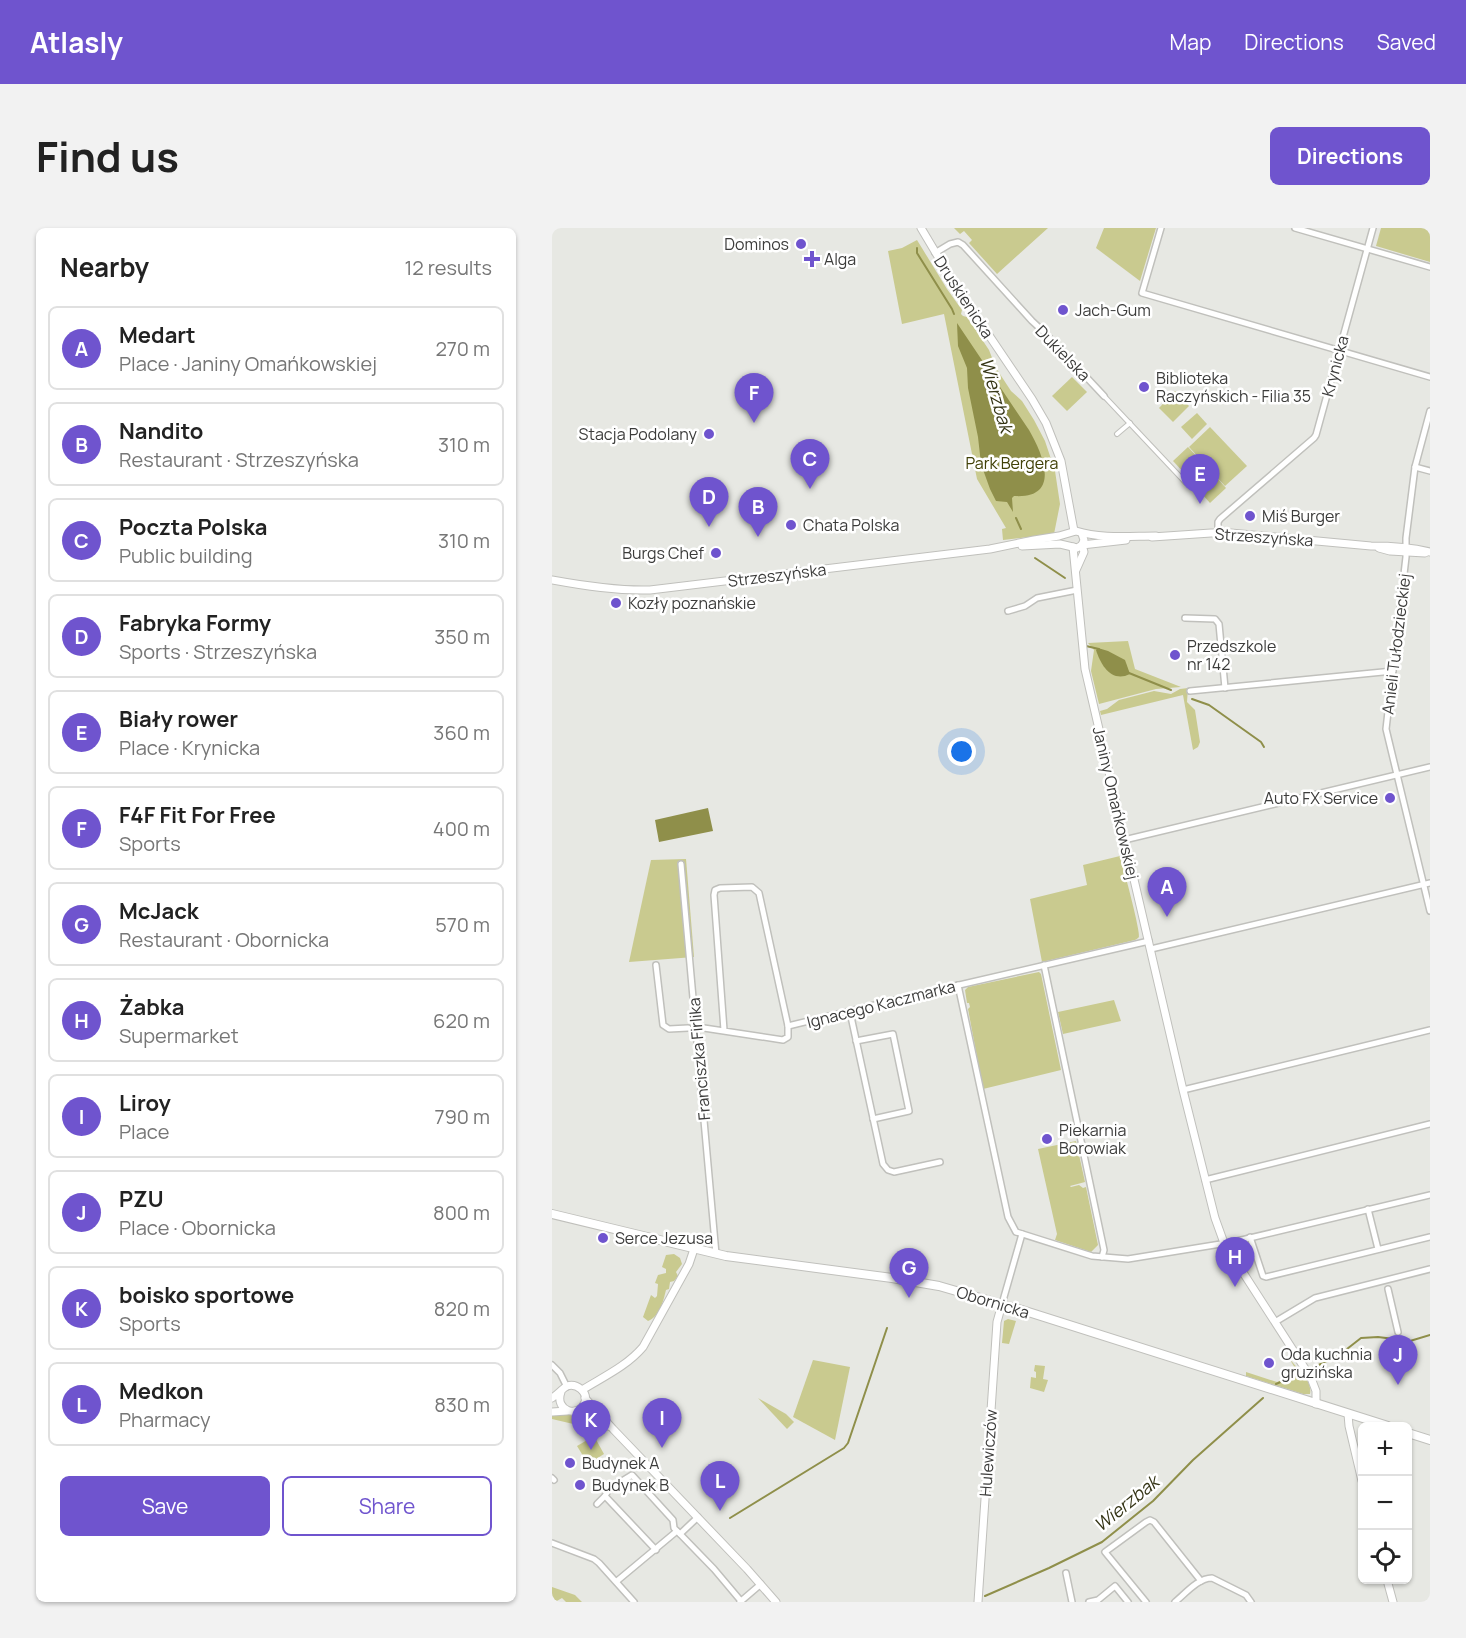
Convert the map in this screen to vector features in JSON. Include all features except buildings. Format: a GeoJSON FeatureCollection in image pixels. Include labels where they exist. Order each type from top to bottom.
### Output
{"type":"FeatureCollection","features":[{"type":"Feature","properties":{"kind":"main road","name":"Obornicka"},"geometry":{"type":"LineString","coordinates":[[552,1214],[716,1254],[939,1286],[1375,1422]]}},
{"type":"Feature","properties":{"kind":"main road"},"geometry":{"type":"LineString","coordinates":[[1412,1434],[1430,1440]]}},
{"type":"Feature","properties":{"kind":"street"},"geometry":{"type":"LineString","coordinates":[[1161,228],[1142,293],[1430,376]]}},
{"type":"Feature","properties":{"kind":"street"},"geometry":{"type":"LineString","coordinates":[[1295,228],[1430,267]]}},
{"type":"Feature","properties":{"kind":"street","name":"Krynicka"},"geometry":{"type":"LineString","coordinates":[[1218,533],[1220,519],[1316,435],[1373,228]]}},
{"type":"Feature","properties":{"kind":"street","name":"Druskienicka"},"geometry":{"type":"LineString","coordinates":[[923,229],[935,253],[1046,423],[1061,461],[1072,532]]}},
{"type":"Feature","properties":{"kind":"street","name":"Dukielska"},"geometry":{"type":"LineString","coordinates":[[935,253],[950,244],[958,242],[963,245],[1186,483]]}},
{"type":"Feature","properties":{"kind":"street","name":"Anieli Tułodzieckiej"},"geometry":{"type":"LineString","coordinates":[[1430,411],[1415,467],[1386,729],[1427,883],[1430,911]]}},
{"type":"Feature","properties":{"kind":"street"},"geometry":{"type":"LineString","coordinates":[[1117,434],[1130,423]]}},
{"type":"Feature","properties":{"kind":"street"},"geometry":{"type":"LineString","coordinates":[[1415,467],[1430,471]]}},
{"type":"Feature","properties":{"kind":"street"},"geometry":{"type":"LineString","coordinates":[[1078,531],[1082,534],[1084,540],[1082,545],[1077,548],[1071,546],[1067,539],[1072,532],[1078,531]]}},
{"type":"Feature","properties":{"kind":"street","name":"Strzeszyńska"},"geometry":{"type":"LineString","coordinates":[[1001,547],[1072,532]]}},
{"type":"Feature","properties":{"kind":"street","name":"Strzeszyńska"},"geometry":{"type":"LineString","coordinates":[[1082,534],[1156,536],[1218,533],[1430,553]]}},
{"type":"Feature","properties":{"kind":"street","name":"Strzeszyńska"},"geometry":{"type":"LineString","coordinates":[[1082,545],[1156,536]]}},
{"type":"Feature","properties":{"kind":"street","name":"Strzeszyńska"},"geometry":{"type":"LineString","coordinates":[[552,580],[613,590],[650,590],[1001,547],[1057,544],[1071,546]]}},
{"type":"Feature","properties":{"kind":"street","name":"Janiny Omańkowskiej"},"geometry":{"type":"LineString","coordinates":[[1076,570],[1084,552],[1082,545]]}},
{"type":"Feature","properties":{"kind":"street","name":"Janiny Omańkowskiej"},"geometry":{"type":"LineString","coordinates":[[1071,546],[1076,570],[1085,669],[1215,1218],[1224,1244],[1314,1384],[1317,1395],[1316,1404]]}},
{"type":"Feature","properties":{"kind":"street"},"geometry":{"type":"LineString","coordinates":[[1008,610],[1025,606],[1037,598],[1077,590]]}},
{"type":"Feature","properties":{"kind":"street"},"geometry":{"type":"LineString","coordinates":[[1185,618],[1215,619],[1219,624],[1225,687]]}},
{"type":"Feature","properties":{"kind":"street"},"geometry":{"type":"LineString","coordinates":[[1190,691],[1393,671]]}},
{"type":"Feature","properties":{"kind":"street"},"geometry":{"type":"LineString","coordinates":[[1124,840],[1430,767]]}},
{"type":"Feature","properties":{"kind":"street","name":"Franciszka Firlika"},"geometry":{"type":"LineString","coordinates":[[681,864],[716,1254]]}},
{"type":"Feature","properties":{"kind":"street"},"geometry":{"type":"LineString","coordinates":[[1151,949],[1427,883]]}},
{"type":"Feature","properties":{"kind":"street","name":"Ignacego Kaczmarka"},"geometry":{"type":"LineString","coordinates":[[724,1030],[714,895],[715,890],[720,888],[752,887],[759,893],[788,1026],[1149,941]]}},
{"type":"Feature","properties":{"kind":"street","name":"Franciszka Firlika"},"geometry":{"type":"LineString","coordinates":[[656,965],[663,1025],[669,1029],[688,1028]]}},
{"type":"Feature","properties":{"kind":"street"},"geometry":{"type":"LineString","coordinates":[[1044,965],[1104,1250],[1102,1257]]}},
{"type":"Feature","properties":{"kind":"street"},"geometry":{"type":"LineString","coordinates":[[958,985],[1008,1217],[1019,1233],[1092,1256],[1141,1258],[1224,1244],[1430,1194]]}},
{"type":"Feature","properties":{"kind":"street"},"geometry":{"type":"LineString","coordinates":[[850,1012],[883,1164],[888,1170],[894,1172],[940,1162]]}},
{"type":"Feature","properties":{"kind":"street","name":"Franciszka Firlika"},"geometry":{"type":"LineString","coordinates":[[704,1028],[783,1040],[788,1037],[788,1026]]}},
{"type":"Feature","properties":{"kind":"street"},"geometry":{"type":"LineString","coordinates":[[1183,1090],[1430,1030]]}},
{"type":"Feature","properties":{"kind":"street"},"geometry":{"type":"LineString","coordinates":[[856,1041],[893,1034],[909,1111],[873,1119]]}},
{"type":"Feature","properties":{"kind":"street"},"geometry":{"type":"LineString","coordinates":[[1205,1180],[1430,1124]]}},
{"type":"Feature","properties":{"kind":"street"},"geometry":{"type":"LineString","coordinates":[[1368,1209],[1378,1250]]}},
{"type":"Feature","properties":{"kind":"street"},"geometry":{"type":"LineString","coordinates":[[1002,1304],[1019,1233]]}},
{"type":"Feature","properties":{"kind":"street"},"geometry":{"type":"LineString","coordinates":[[1250,1237],[1263,1276],[1266,1277],[1430,1237]]}},
{"type":"Feature","properties":{"kind":"street"},"geometry":{"type":"LineString","coordinates":[[582,1389],[634,1357],[643,1347],[689,1264],[694,1249]]}},
{"type":"Feature","properties":{"kind":"street"},"geometry":{"type":"LineString","coordinates":[[1275,1322],[1315,1298],[1430,1269]]}},
{"type":"Feature","properties":{"kind":"street"},"geometry":{"type":"LineString","coordinates":[[1388,1289],[1398,1332]]}},
{"type":"Feature","properties":{"kind":"street","name":"Hulewiczów"},"geometry":{"type":"LineString","coordinates":[[978,1602],[997,1322],[1002,1304]]}},
{"type":"Feature","properties":{"kind":"street"},"geometry":{"type":"LineString","coordinates":[[552,1365],[560,1373],[564,1389],[559,1397],[563,1408],[594,1418],[613,1429]]}},
{"type":"Feature","properties":{"kind":"street"},"geometry":{"type":"LineString","coordinates":[[552,1398],[564,1389],[575,1386],[582,1389],[585,1398],[613,1429],[776,1602]]}},
{"type":"Feature","properties":{"kind":"street"},"geometry":{"type":"LineString","coordinates":[[552,1412],[571,1411],[582,1407],[585,1398]]}},
{"type":"Feature","properties":{"kind":"street"},"geometry":{"type":"LineString","coordinates":[[1348,1414],[1361,1476]]}},
{"type":"Feature","properties":{"kind":"street"},"geometry":{"type":"LineString","coordinates":[[597,1504],[609,1489],[632,1475],[673,1520],[674,1528],[678,1533],[743,1601],[761,1584]]}},
{"type":"Feature","properties":{"kind":"street"},"geometry":{"type":"LineString","coordinates":[[605,1496],[656,1550]]}},
{"type":"Feature","properties":{"kind":"street"},"geometry":{"type":"LineString","coordinates":[[617,1581],[698,1517]]}},
{"type":"Feature","properties":{"kind":"street"},"geometry":{"type":"LineString","coordinates":[[1146,1602],[1105,1552],[1150,1520],[1201,1581]]}},
{"type":"Feature","properties":{"kind":"street"},"geometry":{"type":"LineString","coordinates":[[552,1543],[594,1559],[617,1581],[634,1602]]}},
{"type":"Feature","properties":{"kind":"street"},"geometry":{"type":"LineString","coordinates":[[1066,1573],[1072,1602]]}},
{"type":"Feature","properties":{"kind":"street"},"geometry":{"type":"LineString","coordinates":[[1175,1602],[1206,1578],[1212,1578],[1246,1595],[1251,1602]]}},
{"type":"Feature","properties":{"kind":"street"},"geometry":{"type":"LineString","coordinates":[[1388,1584],[1393,1602]]}},
{"type":"Feature","properties":{"kind":"street"},"geometry":{"type":"LineString","coordinates":[[1089,1602],[1098,1600],[1115,1586],[1128,1602]]}},
{"type":"Feature","properties":{"kind":"green space"},"geometry":{"type":"Polygon","coordinates":[[[954,228],[1048,228],[997,274],[969,243],[972,240],[964,231],[960,234],[954,228]]]}},
{"type":"Feature","properties":{"kind":"green space"},"geometry":{"type":"Polygon","coordinates":[[[1104,228],[1156,228],[1140,281],[1096,248],[1104,228]]]}},
{"type":"Feature","properties":{"kind":"green space"},"geometry":{"type":"Polygon","coordinates":[[[1381,228],[1430,228],[1430,262],[1376,246],[1381,228]]]}},
{"type":"Feature","properties":{"kind":"green space","name":"Park Bergera"},"geometry":{"type":"Polygon","coordinates":[[[917,240],[962,310],[961,314],[967,317],[989,350],[996,368],[1011,391],[1022,401],[1045,441],[1055,471],[1060,504],[1054,534],[1003,540],[1002,529],[1006,528],[977,479],[944,314],[902,324],[888,251],[902,248],[917,240]]]}},
{"type":"Feature","properties":{"kind":"green space"},"geometry":{"type":"Polygon","coordinates":[[[1072,377],[1087,392],[1067,411],[1052,396],[1072,377]]]}},
{"type":"Feature","properties":{"kind":"green space"},"geometry":{"type":"Polygon","coordinates":[[[1175,391],[1189,406],[1173,422],[1159,408],[1175,391]]]}},
{"type":"Feature","properties":{"kind":"green space"},"geometry":{"type":"Polygon","coordinates":[[[1197,413],[1207,424],[1192,439],[1181,427],[1197,413]]]}},
{"type":"Feature","properties":{"kind":"green space"},"geometry":{"type":"Polygon","coordinates":[[[1210,427],[1247,466],[1225,486],[1189,447],[1210,427]]]}},
{"type":"Feature","properties":{"kind":"green space"},"geometry":{"type":"Polygon","coordinates":[[[1188,447],[1215,476],[1200,490],[1173,461],[1188,447]]]}},
{"type":"Feature","properties":{"kind":"green space"},"geometry":{"type":"Polygon","coordinates":[[[1218,479],[1226,488],[1210,503],[1202,494],[1218,479]]]}},
{"type":"Feature","properties":{"kind":"green space"},"geometry":{"type":"Polygon","coordinates":[[[1128,641],[1135,669],[1181,687],[1156,689],[1099,704],[1091,671],[1094,650],[1088,643],[1128,641]]]}},
{"type":"Feature","properties":{"kind":"green space"},"geometry":{"type":"Polygon","coordinates":[[[1188,688],[1187,702],[1195,710],[1200,742],[1193,750],[1183,695],[1101,715],[1100,711],[1119,700],[1154,691],[1171,694],[1188,688]]]}},
{"type":"Feature","properties":{"kind":"green space"},"geometry":{"type":"Polygon","coordinates":[[[1120,856],[1135,912],[1139,937],[1135,940],[1042,962],[1030,899],[1087,885],[1083,865],[1120,856]]]}},
{"type":"Feature","properties":{"kind":"green space"},"geometry":{"type":"Polygon","coordinates":[[[686,859],[694,957],[629,962],[651,860],[686,859]]]}},
{"type":"Feature","properties":{"kind":"green space"},"geometry":{"type":"Polygon","coordinates":[[[1039,972],[1061,1070],[983,1089],[968,1009],[970,1007],[965,990],[968,987],[1039,972]]]}},
{"type":"Feature","properties":{"kind":"green space"},"geometry":{"type":"Polygon","coordinates":[[[1114,1000],[1121,1021],[1063,1034],[1058,1012],[1114,1000]]]}},
{"type":"Feature","properties":{"kind":"green space"},"geometry":{"type":"Polygon","coordinates":[[[1076,1141],[1085,1182],[1070,1186],[1086,1187],[1098,1245],[1091,1252],[1055,1240],[1057,1234],[1038,1149],[1076,1141]]]}},
{"type":"Feature","properties":{"kind":"green space"},"geometry":{"type":"Polygon","coordinates":[[[674,1254],[680,1258],[682,1264],[676,1272],[678,1276],[670,1282],[658,1312],[648,1321],[643,1317],[651,1295],[655,1298],[657,1296],[658,1284],[655,1283],[658,1275],[666,1273],[666,1269],[662,1267],[666,1255],[674,1254]]]}},
{"type":"Feature","properties":{"kind":"green space"},"geometry":{"type":"Polygon","coordinates":[[[1008,1319],[1016,1321],[1009,1344],[1002,1343],[1004,1321],[1008,1319]]]}},
{"type":"Feature","properties":{"kind":"green space"},"geometry":{"type":"Polygon","coordinates":[[[1289,1358],[1307,1379],[1310,1394],[1303,1394],[1246,1376],[1246,1372],[1277,1382],[1298,1373],[1289,1358]]]}},
{"type":"Feature","properties":{"kind":"green space"},"geometry":{"type":"Polygon","coordinates":[[[813,1360],[850,1367],[835,1440],[793,1417],[813,1360]]]}},
{"type":"Feature","properties":{"kind":"green space"},"geometry":{"type":"Polygon","coordinates":[[[1035,1365],[1045,1366],[1043,1379],[1048,1380],[1044,1392],[1030,1388],[1031,1377],[1036,1378],[1035,1365]]]}},
{"type":"Feature","properties":{"kind":"green space"},"geometry":{"type":"Polygon","coordinates":[[[758,1398],[786,1414],[794,1422],[787,1429],[758,1398]]]}},
{"type":"Feature","properties":{"kind":"green space"},"geometry":{"type":"Polygon","coordinates":[[[552,1415],[570,1415],[591,1420],[586,1427],[552,1419],[552,1415]]]}},
{"type":"Feature","properties":{"kind":"green space"},"geometry":{"type":"Polygon","coordinates":[[[594,1436],[604,1454],[588,1464],[577,1446],[594,1436]]]}},
{"type":"Feature","properties":{"kind":"green space"},"geometry":{"type":"Polygon","coordinates":[[[552,1587],[575,1595],[582,1602],[566,1602],[562,1598],[552,1602],[552,1587]]]}},
{"type":"Feature","properties":{"kind":"water"},"geometry":{"type":"Polygon","coordinates":[[[957,323],[1029,430],[1043,462],[1044,483],[1039,490],[1029,495],[1014,496],[1012,498],[1013,512],[1007,502],[996,501],[981,464],[968,388],[967,368],[958,346],[957,323]]]}},
{"type":"Feature","properties":{"kind":"water"},"geometry":{"type":"Polygon","coordinates":[[[1098,648],[1125,660],[1130,674],[1118,676],[1108,671],[1098,656],[1096,650],[1098,648]]]}},
{"type":"Feature","properties":{"kind":"water"},"geometry":{"type":"Polygon","coordinates":[[[708,808],[713,831],[659,842],[655,820],[708,808]]]}},
{"type":"Feature","properties":{"kind":"waterway","name":"Wierzbak"},"geometry":{"type":"LineString","coordinates":[[917,248],[917,253],[954,314]]}},
{"type":"Feature","properties":{"kind":"waterway","name":"Wierzbak"},"geometry":{"type":"LineString","coordinates":[[1016,518],[1021,529]]}},
{"type":"Feature","properties":{"kind":"waterway","name":"Wierzbak"},"geometry":{"type":"LineString","coordinates":[[1035,558],[1065,578]]}},
{"type":"Feature","properties":{"kind":"waterway","name":"Wierzbak"},"geometry":{"type":"LineString","coordinates":[[1086,646],[1099,649]]}},
{"type":"Feature","properties":{"kind":"waterway","name":"Wierzbak"},"geometry":{"type":"LineString","coordinates":[[1129,673],[1171,690]]}},
{"type":"Feature","properties":{"kind":"waterway","name":"Wierzbak"},"geometry":{"type":"LineString","coordinates":[[1192,699],[1209,705],[1261,742],[1264,747]]}},
{"type":"Feature","properties":{"kind":"waterway"},"geometry":{"type":"LineString","coordinates":[[730,1518],[844,1448],[848,1443],[887,1328]]}},
{"type":"Feature","properties":{"kind":"waterway","name":"Wierzbak"},"geometry":{"type":"LineString","coordinates":[[1310,1369],[1338,1356],[1361,1338],[1378,1337],[1410,1341],[1430,1335]]}},
{"type":"Feature","properties":{"kind":"waterway","name":"Wierzbak"},"geometry":{"type":"LineString","coordinates":[[1276,1384],[1299,1374]]}},
{"type":"Feature","properties":{"kind":"waterway","name":"Wierzbak"},"geometry":{"type":"LineString","coordinates":[[985,1596],[1102,1542],[1153,1501],[1193,1460],[1263,1398]]}},
{"type":"Feature","properties":{"kind":"place","name":"Dominos"},"geometry":{"type":"Point","coordinates":[801,244]}},
{"type":"Feature","properties":{"kind":"place","name":"Alga"},"geometry":{"type":"Point","coordinates":[812,259]}},
{"type":"Feature","properties":{"kind":"place","name":"Jach-Gum"},"geometry":{"type":"Point","coordinates":[1063,310]}},
{"type":"Feature","properties":{"kind":"place","name":"Biblioteka Raczyńskich - Filia 35"},"geometry":{"type":"Point","coordinates":[1144,387]}},
{"type":"Feature","properties":{"kind":"place","name":"F4F Fit For Free"},"geometry":{"type":"Point","coordinates":[754,423]}},
{"type":"Feature","properties":{"kind":"place","name":"Stacja Podolany"},"geometry":{"type":"Point","coordinates":[709,434]}},
{"type":"Feature","properties":{"kind":"place","name":"Poczta Polska"},"geometry":{"type":"Point","coordinates":[810,489]}},
{"type":"Feature","properties":{"kind":"place","name":"Biały rower"},"geometry":{"type":"Point","coordinates":[1200,504]}},
{"type":"Feature","properties":{"kind":"place","name":"Miś Burger"},"geometry":{"type":"Point","coordinates":[1250,516]}},
{"type":"Feature","properties":{"kind":"place","name":"Chata Polska"},"geometry":{"type":"Point","coordinates":[791,525]}},
{"type":"Feature","properties":{"kind":"place","name":"Fabryka Formy"},"geometry":{"type":"Point","coordinates":[709,527]}},
{"type":"Feature","properties":{"kind":"place","name":"Nandito"},"geometry":{"type":"Point","coordinates":[758,537]}},
{"type":"Feature","properties":{"kind":"place","name":"Burgs Chef"},"geometry":{"type":"Point","coordinates":[716,553]}},
{"type":"Feature","properties":{"kind":"place","name":"Kozły poznańskie"},"geometry":{"type":"Point","coordinates":[616,603]}},
{"type":"Feature","properties":{"kind":"place","name":"Przedszkole nr 142"},"geometry":{"type":"Point","coordinates":[1175,655]}},
{"type":"Feature","properties":{"kind":"place","name":"Auto FX Service"},"geometry":{"type":"Point","coordinates":[1390,798]}},
{"type":"Feature","properties":{"kind":"place","name":"Medart"},"geometry":{"type":"Point","coordinates":[1167,917]}},
{"type":"Feature","properties":{"kind":"place","name":"Piekarnia Borowiak"},"geometry":{"type":"Point","coordinates":[1047,1139]}},
{"type":"Feature","properties":{"kind":"place","name":"Serce Jezusa"},"geometry":{"type":"Point","coordinates":[603,1238]}},
{"type":"Feature","properties":{"kind":"place","name":"Żabka"},"geometry":{"type":"Point","coordinates":[1235,1287]}},
{"type":"Feature","properties":{"kind":"place","name":"McJack"},"geometry":{"type":"Point","coordinates":[909,1298]}},
{"type":"Feature","properties":{"kind":"place","name":"Oda kuchnia gruzińska"},"geometry":{"type":"Point","coordinates":[1269,1363]}},
{"type":"Feature","properties":{"kind":"place","name":"PZU"},"geometry":{"type":"Point","coordinates":[1398,1385]}},
{"type":"Feature","properties":{"kind":"place","name":"Liroy"},"geometry":{"type":"Point","coordinates":[662,1448]}},
{"type":"Feature","properties":{"kind":"place","name":"boisko sportowe"},"geometry":{"type":"Point","coordinates":[591,1450]}},
{"type":"Feature","properties":{"kind":"place","name":"Budynek A"},"geometry":{"type":"Point","coordinates":[570,1463]}},
{"type":"Feature","properties":{"kind":"place","name":"Budynek B"},"geometry":{"type":"Point","coordinates":[580,1485]}},
{"type":"Feature","properties":{"kind":"place","name":"Medkon"},"geometry":{"type":"Point","coordinates":[720,1511]}}]}
